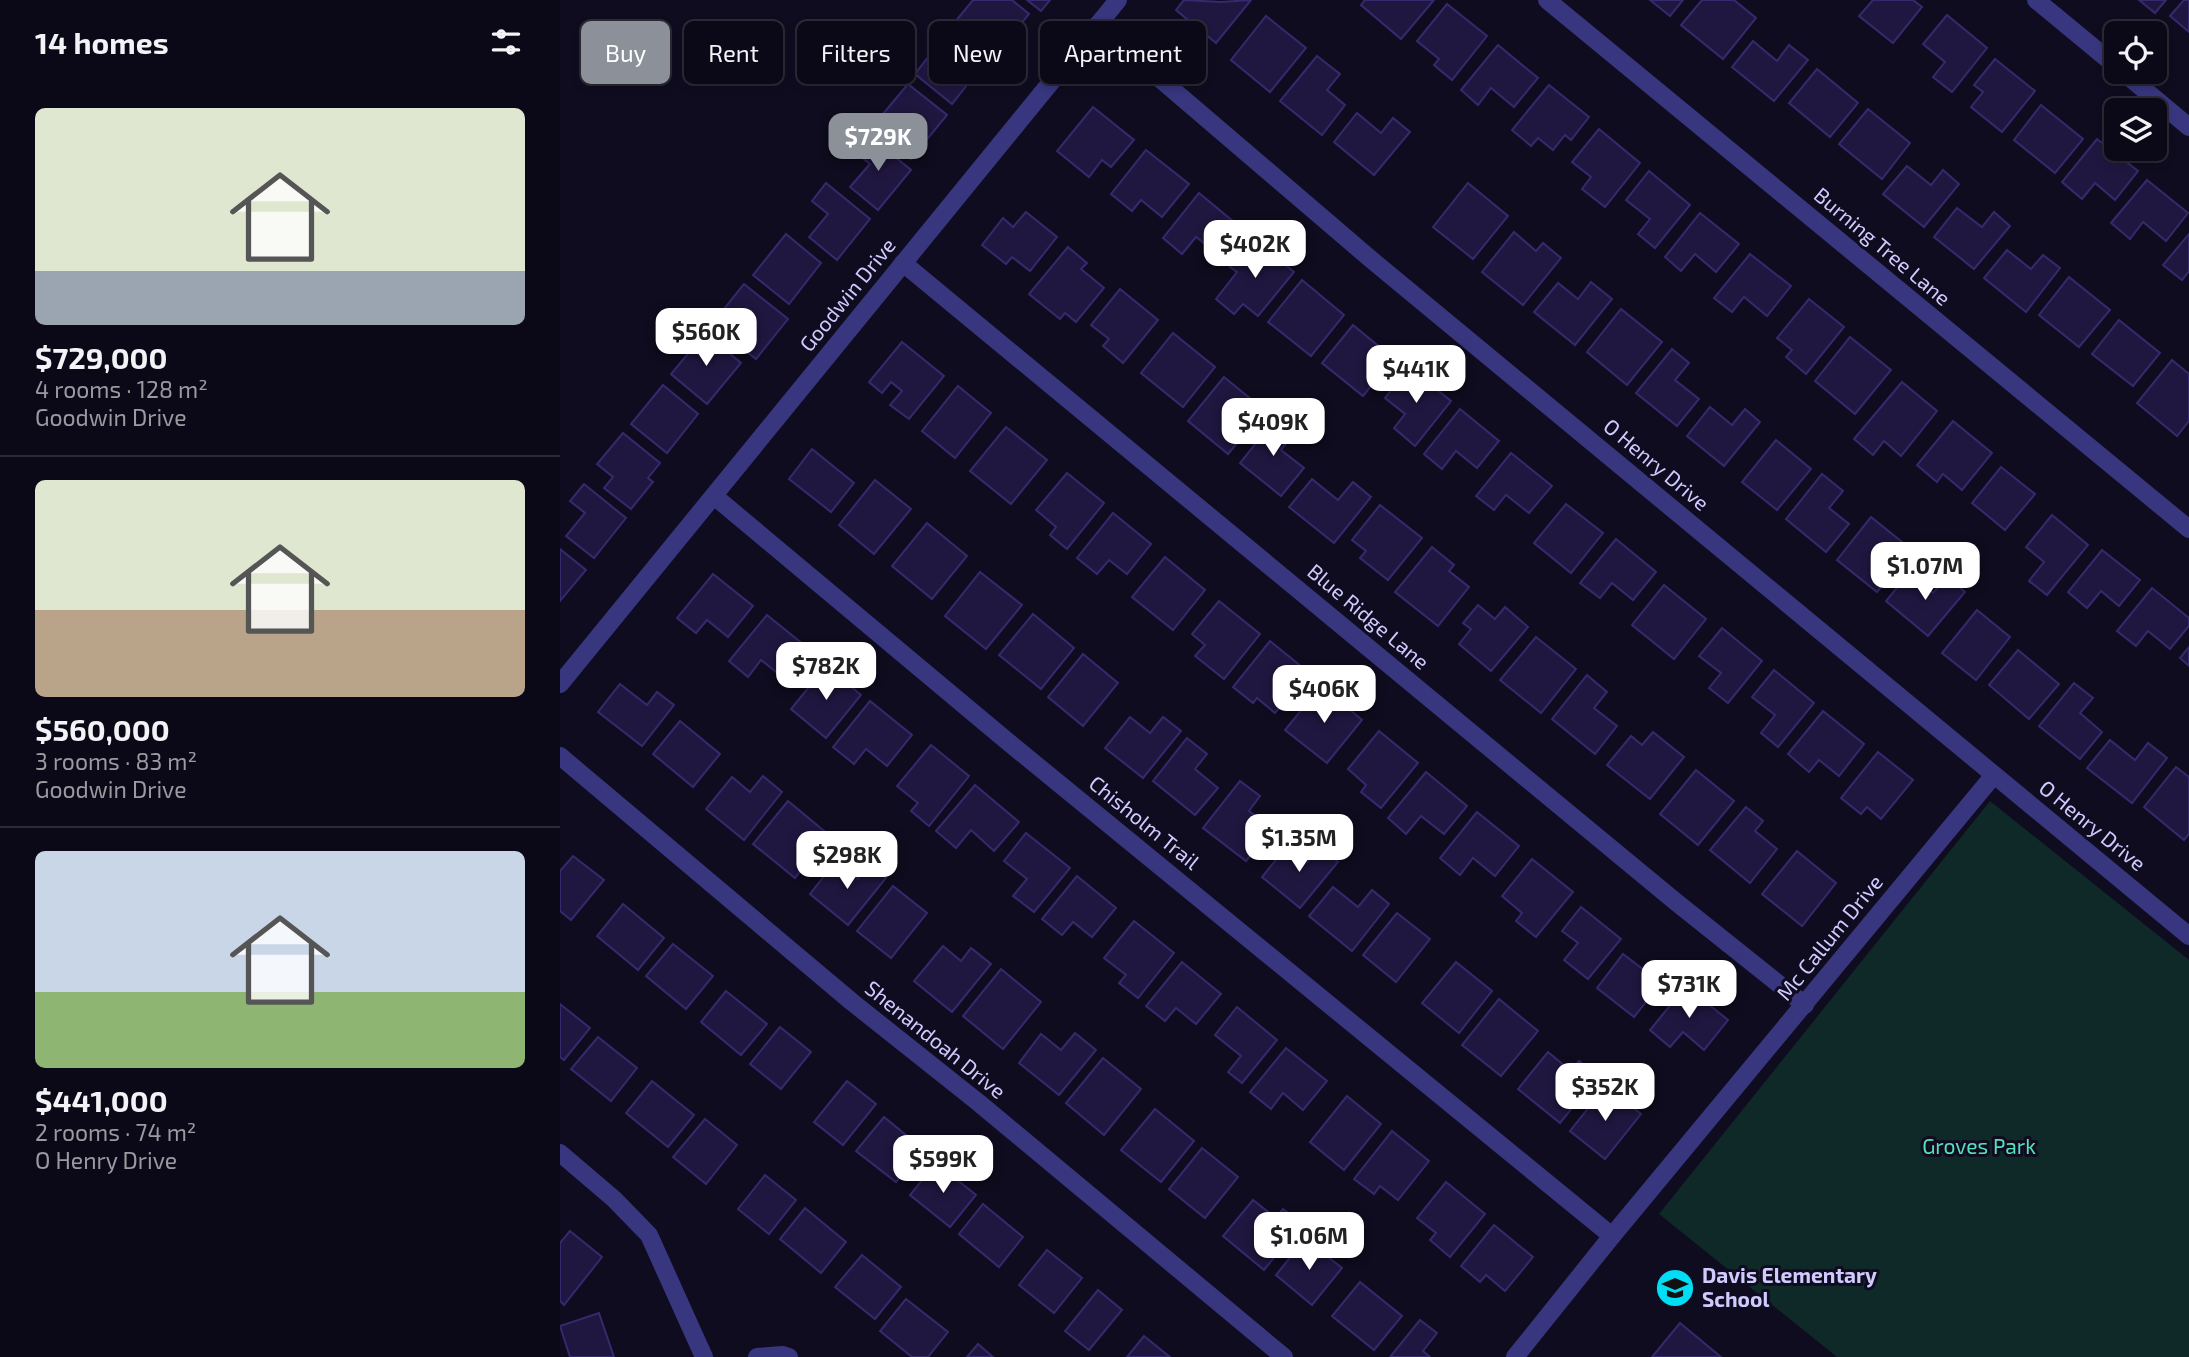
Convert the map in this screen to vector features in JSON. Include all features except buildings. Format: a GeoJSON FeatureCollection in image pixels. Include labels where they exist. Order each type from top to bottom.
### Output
{"type":"FeatureCollection","features":[{"type":"Feature","properties":{"kind":"street","name":"Goodwin Drive"},"geometry":{"type":"LineString","coordinates":[[1100,21],[1118,0]]}},
{"type":"Feature","properties":{"kind":"street","name":"Burning Tree Lane"},"geometry":{"type":"LineString","coordinates":[[1547,0],[2189,529]]}},
{"type":"Feature","properties":{"kind":"street"},"geometry":{"type":"LineString","coordinates":[[2036,0],[2104,56]]}},
{"type":"Feature","properties":{"kind":"street","name":"Goodwin Drive"},"geometry":{"type":"LineString","coordinates":[[560,684],[1049,84]]}},
{"type":"Feature","properties":{"kind":"street","name":"O Henry Drive"},"geometry":{"type":"LineString","coordinates":[[1166,84],[1373,261],[2189,936]]}},
{"type":"Feature","properties":{"kind":"street"},"geometry":{"type":"LineString","coordinates":[[2137,84],[2189,127]]}},
{"type":"Feature","properties":{"kind":"street","name":"Blue Ridge Lane"},"geometry":{"type":"LineString","coordinates":[[904,264],[1805,1005]]}},
{"type":"Feature","properties":{"kind":"street","name":"Chisholm Trail"},"geometry":{"type":"LineString","coordinates":[[714,496],[1007,741],[1612,1236]]}},
{"type":"Feature","properties":{"kind":"street","name":"Shenandoah Drive"},"geometry":{"type":"LineString","coordinates":[[560,756],[852,1002],[1284,1357]]}},
{"type":"Feature","properties":{"kind":"street","name":"Mc Callum Drive"},"geometry":{"type":"LineString","coordinates":[[1515,1357],[1994,775]]}},
{"type":"Feature","properties":{"kind":"street"},"geometry":{"type":"LineString","coordinates":[[560,1153],[614,1199],[649,1235],[704,1357]]}},
{"type":"Feature","properties":{"kind":"street"},"geometry":{"type":"LineString","coordinates":[[757,1357],[783,1354],[789,1357]]}},
{"type":"Feature","properties":{"kind":"green space","name":"Groves Park"},"geometry":{"type":"Polygon","coordinates":[[[1990,801],[2189,960],[2189,1357],[1837,1357],[1659,1214],[1990,801]]]}},
{"type":"Feature","properties":{"kind":"place","name":"Davis Elementary School"},"geometry":{"type":"Point","coordinates":[1675,1288]}}]}
